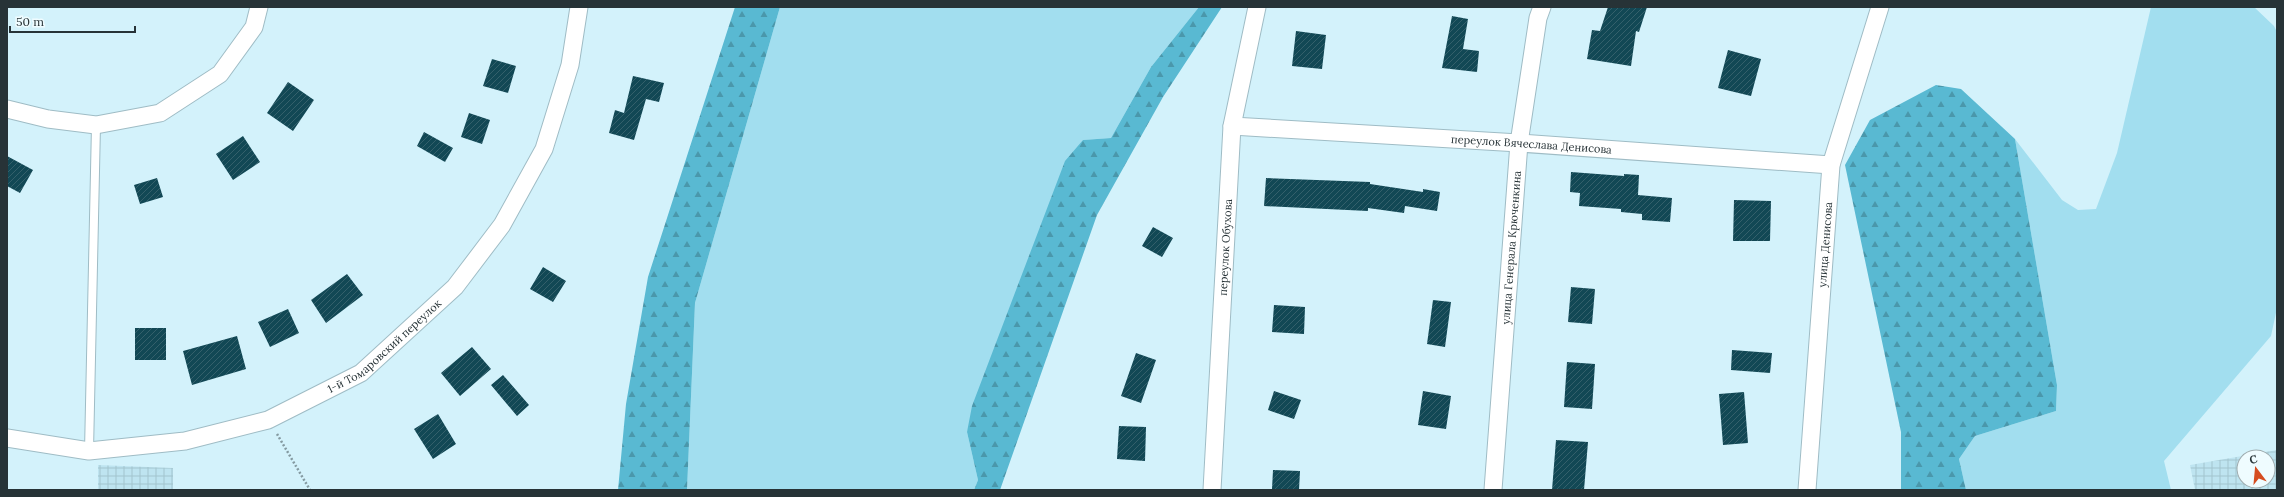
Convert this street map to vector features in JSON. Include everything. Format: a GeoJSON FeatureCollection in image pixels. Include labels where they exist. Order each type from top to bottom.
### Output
{"type":"FeatureCollection","features":[{"type":"Feature","properties":{"kind":"street"},"geometry":{"type":"LineString","coordinates":[[7,109],[48,119],[96,125],[160,113],[220,74],[254,28],[259,7]]}},
{"type":"Feature","properties":{"kind":"street","name":"1-й Томаровский переулок"},"geometry":{"type":"LineString","coordinates":[[7,438],[89,451],[185,441],[268,420],[361,373],[455,287],[502,225],[544,149],[570,65],[579,7]]}},
{"type":"Feature","properties":{"kind":"street","name":"переулок Обухова"},"geometry":{"type":"LineString","coordinates":[[1212,490],[1232,126],[1256,7]]}},
{"type":"Feature","properties":{"kind":"street","name":"улица Генерала Крюченкина"},"geometry":{"type":"LineString","coordinates":[[1493,490],[1519,143],[1538,18],[1542,7]]}},
{"type":"Feature","properties":{"kind":"street","name":"улица Денисова"},"geometry":{"type":"LineString","coordinates":[[1807,490],[1831,165],[1880,7]]}},
{"type":"Feature","properties":{"kind":"street","name":"переулок Вячеслава Денисова"},"geometry":{"type":"LineString","coordinates":[[1232,126],[1519,143],[1831,165]]}},
{"type":"Feature","properties":{"kind":"lane"},"geometry":{"type":"LineString","coordinates":[[89,451],[96,125]]}},
{"type":"Feature","properties":{"kind":"path"},"geometry":{"type":"LineString","coordinates":[[268,420],[310,490]]}},
{"type":"Feature","properties":{"kind":"shaded area"},"geometry":{"type":"Polygon","coordinates":[[[780,7],[1199,7],[1151,67],[1111,138],[1083,140],[967,432],[978,480],[974,490],[687,490],[695,303],[780,7]]]}},
{"type":"Feature","properties":{"kind":"shaded area"},"geometry":{"type":"Polygon","coordinates":[[[2151,7],[2254,7],[2274,26],[2277,32],[2277,308],[2271,336],[2164,461],[2171,490],[1966,490],[1959,459],[1975,436],[2056,411],[2057,385],[2015,139],[2062,200],[2078,210],[2096,209],[2117,153],[2151,7]]]}},
{"type":"Feature","properties":{"kind":"shaded area"},"geometry":{"type":"Polygon","coordinates":[[[2277,450],[2277,490],[2195,490],[2190,465],[2236,457],[2236,489],[2276,489],[2277,450]]]}},
{"type":"Feature","properties":{"kind":"shaded area"},"geometry":{"type":"Polygon","coordinates":[[[98,465],[173,468],[173,490],[98,490],[98,465]]]}},
{"type":"Feature","properties":{"kind":"green space"},"geometry":{"type":"Polygon","coordinates":[[[735,7],[780,7],[695,303],[687,490],[618,490],[626,404],[648,277],[735,7]]]}},
{"type":"Feature","properties":{"kind":"green space"},"geometry":{"type":"Polygon","coordinates":[[[1199,7],[1222,7],[1163,97],[1097,215],[1000,490],[974,490],[978,480],[967,432],[972,406],[1065,161],[1083,140],[1111,138],[1151,67],[1199,7]]]}},
{"type":"Feature","properties":{"kind":"green space"},"geometry":{"type":"Polygon","coordinates":[[[1936,85],[1961,89],[2015,139],[2057,385],[2056,411],[1975,436],[1959,459],[1966,490],[1901,490],[1901,432],[1845,165],[1870,120],[1936,85]]]}},
{"type":"Feature","properties":{"kind":"building"},"geometry":{"type":"Polygon","coordinates":[[[1608,7],[1647,7],[1639,32],[1636,31],[1631,66],[1587,59],[1592,30],[1600,31],[1608,7]]]}},
{"type":"Feature","properties":{"kind":"building"},"geometry":{"type":"Polygon","coordinates":[[[1452,16],[1468,19],[1463,49],[1479,51],[1477,72],[1442,68],[1452,16]]]}},
{"type":"Feature","properties":{"kind":"building"},"geometry":{"type":"Polygon","coordinates":[[[1296,31],[1326,35],[1322,69],[1292,66],[1296,31]]]}},
{"type":"Feature","properties":{"kind":"building"},"geometry":{"type":"Polygon","coordinates":[[[1728,50],[1761,59],[1751,96],[1718,88],[1728,50]]]}},
{"type":"Feature","properties":{"kind":"building"},"geometry":{"type":"Polygon","coordinates":[[[492,59],[516,66],[508,93],[483,86],[492,59]]]}},
{"type":"Feature","properties":{"kind":"building"},"geometry":{"type":"Polygon","coordinates":[[[633,76],[664,83],[659,102],[646,99],[634,140],[609,133],[615,110],[624,113],[633,76]]]}},
{"type":"Feature","properties":{"kind":"building"},"geometry":{"type":"Polygon","coordinates":[[[288,82],[314,100],[293,131],[267,113],[288,82]]]}},
{"type":"Feature","properties":{"kind":"building"},"geometry":{"type":"Polygon","coordinates":[[[469,113],[490,120],[482,144],[461,137],[469,113]]]}},
{"type":"Feature","properties":{"kind":"building"},"geometry":{"type":"Polygon","coordinates":[[[424,132],[453,148],[445,162],[417,146],[424,132]]]}},
{"type":"Feature","properties":{"kind":"building"},"geometry":{"type":"Polygon","coordinates":[[[243,136],[260,162],[233,180],[216,154],[243,136]]]}},
{"type":"Feature","properties":{"kind":"building"},"geometry":{"type":"Polygon","coordinates":[[[7,156],[33,170],[20,193],[7,186],[7,156]]]}},
{"type":"Feature","properties":{"kind":"building"},"geometry":{"type":"Polygon","coordinates":[[[1571,172],[1624,176],[1624,174],[1639,175],[1638,195],[1672,198],[1670,222],[1642,220],[1642,214],[1621,212],[1621,209],[1579,206],[1580,193],[1570,192],[1571,172]]]}},
{"type":"Feature","properties":{"kind":"building"},"geometry":{"type":"Polygon","coordinates":[[[157,178],[163,197],[140,204],[134,185],[157,178]]]}},
{"type":"Feature","properties":{"kind":"building"},"geometry":{"type":"Polygon","coordinates":[[[1266,178],[1370,182],[1370,184],[1423,192],[1423,189],[1440,192],[1437,211],[1405,206],[1404,213],[1368,208],[1368,211],[1264,206],[1266,178]]]}},
{"type":"Feature","properties":{"kind":"building"},"geometry":{"type":"Polygon","coordinates":[[[1734,200],[1771,201],[1770,241],[1733,241],[1734,200]]]}},
{"type":"Feature","properties":{"kind":"building"},"geometry":{"type":"Polygon","coordinates":[[[1153,227],[1173,238],[1162,257],[1142,246],[1153,227]]]}},
{"type":"Feature","properties":{"kind":"building"},"geometry":{"type":"Polygon","coordinates":[[[543,267],[566,281],[553,302],[530,289],[543,267]]]}},
{"type":"Feature","properties":{"kind":"building"},"geometry":{"type":"Polygon","coordinates":[[[347,274],[363,295],[326,323],[311,300],[347,274]]]}},
{"type":"Feature","properties":{"kind":"building"},"geometry":{"type":"Polygon","coordinates":[[[1571,287],[1595,289],[1592,324],[1568,322],[1571,287]]]}},
{"type":"Feature","properties":{"kind":"building"},"geometry":{"type":"Polygon","coordinates":[[[1433,300],[1451,302],[1445,347],[1427,344],[1433,300]]]}},
{"type":"Feature","properties":{"kind":"building"},"geometry":{"type":"Polygon","coordinates":[[[1274,305],[1305,307],[1304,334],[1272,332],[1274,305]]]}},
{"type":"Feature","properties":{"kind":"building"},"geometry":{"type":"Polygon","coordinates":[[[288,309],[299,333],[270,347],[258,322],[288,309]]]}},
{"type":"Feature","properties":{"kind":"building"},"geometry":{"type":"Polygon","coordinates":[[[135,328],[166,328],[166,360],[135,360],[135,328]]]}},
{"type":"Feature","properties":{"kind":"building"},"geometry":{"type":"Polygon","coordinates":[[[237,336],[246,369],[192,385],[183,351],[237,336]]]}},
{"type":"Feature","properties":{"kind":"building"},"geometry":{"type":"Polygon","coordinates":[[[472,347],[491,369],[460,396],[441,373],[472,347]]]}},
{"type":"Feature","properties":{"kind":"building"},"geometry":{"type":"Polygon","coordinates":[[[1732,350],[1772,353],[1770,373],[1731,370],[1732,350]]]}},
{"type":"Feature","properties":{"kind":"building"},"geometry":{"type":"Polygon","coordinates":[[[1136,353],[1156,360],[1141,403],[1121,396],[1136,353]]]}},
{"type":"Feature","properties":{"kind":"building"},"geometry":{"type":"Polygon","coordinates":[[[1567,362],[1595,364],[1592,409],[1564,407],[1567,362]]]}},
{"type":"Feature","properties":{"kind":"building"},"geometry":{"type":"Polygon","coordinates":[[[503,375],[529,405],[517,416],[491,385],[503,375]]]}},
{"type":"Feature","properties":{"kind":"building"},"geometry":{"type":"Polygon","coordinates":[[[1274,391],[1301,400],[1294,419],[1268,410],[1274,391]]]}},
{"type":"Feature","properties":{"kind":"building"},"geometry":{"type":"Polygon","coordinates":[[[1423,391],[1451,396],[1446,429],[1418,425],[1423,391]]]}},
{"type":"Feature","properties":{"kind":"building"},"geometry":{"type":"Polygon","coordinates":[[[1744,392],[1748,443],[1723,445],[1719,394],[1744,392]]]}},
{"type":"Feature","properties":{"kind":"building"},"geometry":{"type":"Polygon","coordinates":[[[438,414],[456,444],[433,459],[414,429],[438,414]]]}},
{"type":"Feature","properties":{"kind":"building"},"geometry":{"type":"Polygon","coordinates":[[[1119,426],[1146,427],[1145,461],[1117,459],[1119,426]]]}},
{"type":"Feature","properties":{"kind":"building"},"geometry":{"type":"Polygon","coordinates":[[[1556,440],[1588,442],[1584,490],[1552,490],[1556,440]]]}},
{"type":"Feature","properties":{"kind":"building"},"geometry":{"type":"Polygon","coordinates":[[[1273,470],[1300,471],[1299,490],[1272,489],[1273,470]]]}}]}
